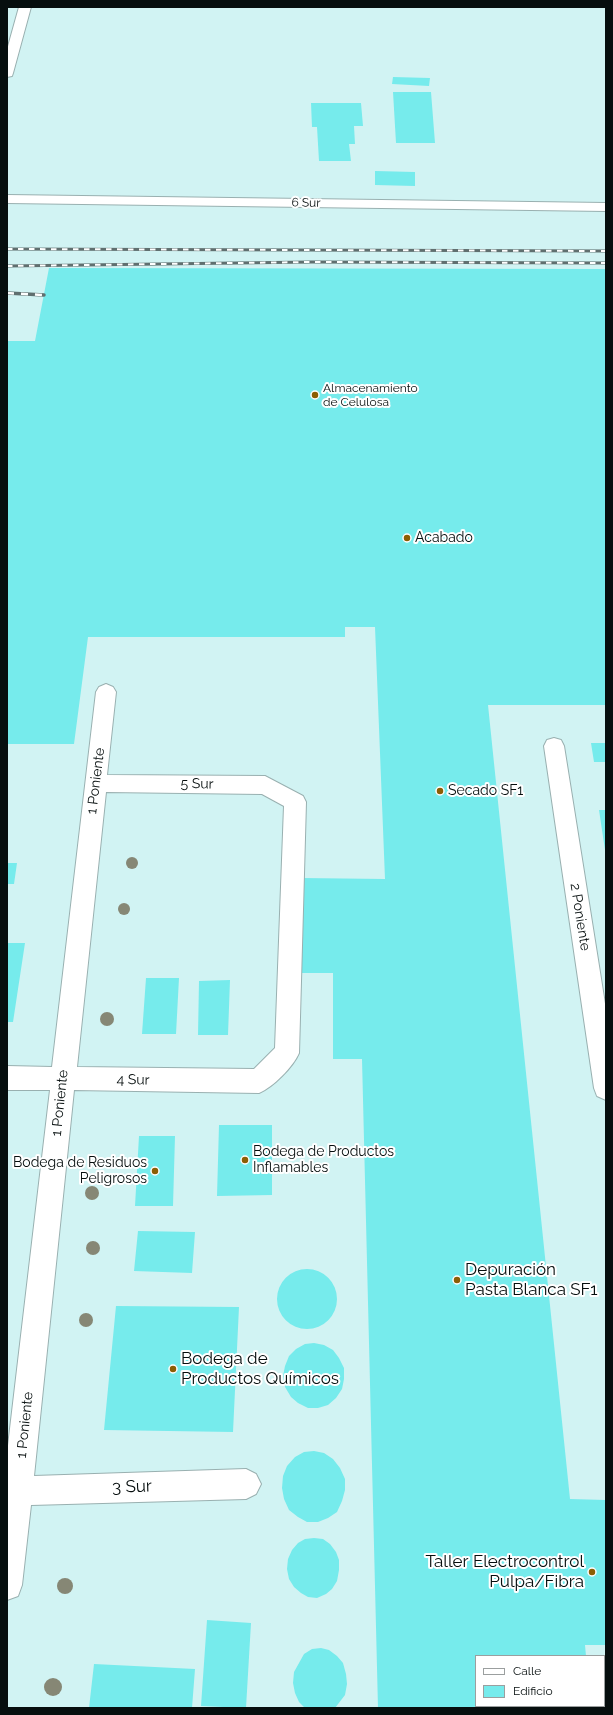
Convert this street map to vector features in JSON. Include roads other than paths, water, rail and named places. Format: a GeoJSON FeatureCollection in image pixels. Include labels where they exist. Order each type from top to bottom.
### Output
{"type":"FeatureCollection","features":[{"type":"Feature","properties":{"kind":"lane"},"geometry":{"type":"LineString","coordinates":[[7,73],[25,7]]}},
{"type":"Feature","properties":{"kind":"lane","name":"6 Sur"},"geometry":{"type":"LineString","coordinates":[[7,199],[606,207]]}},
{"type":"Feature","properties":{"kind":"lane","name":"1 Poniente"},"geometry":{"type":"LineString","coordinates":[[7,1585],[106,692]]}},
{"type":"Feature","properties":{"kind":"lane","name":"2 Poniente"},"geometry":{"type":"LineString","coordinates":[[554,746],[606,1088]]}},
{"type":"Feature","properties":{"kind":"lane","name":"5 Sur"},"geometry":{"type":"LineString","coordinates":[[95,783],[265,785],[295,802],[287,1053],[258,1081]]}},
{"type":"Feature","properties":{"kind":"lane","name":"4 Sur"},"geometry":{"type":"LineString","coordinates":[[7,1078],[258,1081]]}},
{"type":"Feature","properties":{"kind":"lane","name":"3 Sur"},"geometry":{"type":"LineString","coordinates":[[17,1491],[246,1484]]}},
{"type":"Feature","properties":{"kind":"railway"},"geometry":{"type":"LineString","coordinates":[[7,249],[606,251]]}},
{"type":"Feature","properties":{"kind":"railway"},"geometry":{"type":"LineString","coordinates":[[7,266],[312,262],[606,263]]}},
{"type":"Feature","properties":{"kind":"railway"},"geometry":{"type":"LineString","coordinates":[[7,293],[44,295]]}},
{"type":"Feature","properties":{"kind":"place","name":"Almacenamiento de Celulosa"},"geometry":{"type":"Point","coordinates":[315,395]}},
{"type":"Feature","properties":{"kind":"place","name":"Acabado"},"geometry":{"type":"Point","coordinates":[407,538]}},
{"type":"Feature","properties":{"kind":"place","name":"Secado SF1"},"geometry":{"type":"Point","coordinates":[440,791]}},
{"type":"Feature","properties":{"kind":"place","name":"Bodega de Productos Inflamables"},"geometry":{"type":"Point","coordinates":[245,1160]}},
{"type":"Feature","properties":{"kind":"place","name":"Bodega de Residuos Peligrosos"},"geometry":{"type":"Point","coordinates":[155,1171]}},
{"type":"Feature","properties":{"kind":"place","name":"Depuración Pasta Blanca SF1"},"geometry":{"type":"Point","coordinates":[457,1280]}},
{"type":"Feature","properties":{"kind":"place","name":"Bodega de Productos Químicos"},"geometry":{"type":"Point","coordinates":[173,1369]}},
{"type":"Feature","properties":{"kind":"place","name":"Taller Electrocontrol Pulpa/Fibra"},"geometry":{"type":"Point","coordinates":[592,1572]}}]}
